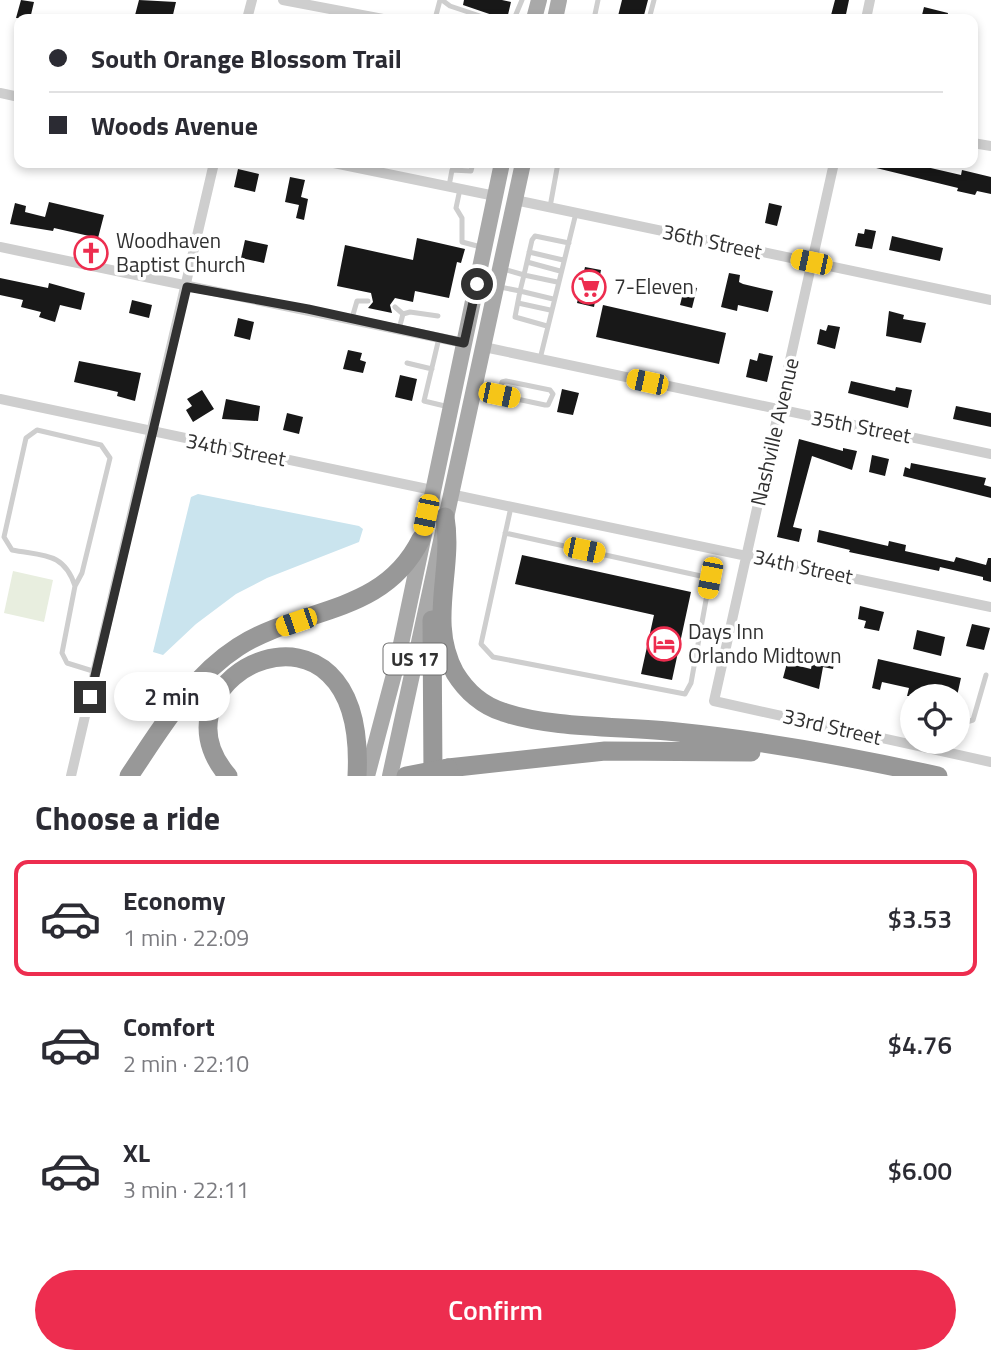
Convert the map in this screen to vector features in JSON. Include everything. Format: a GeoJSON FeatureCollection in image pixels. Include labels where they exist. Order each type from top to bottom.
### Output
{"type":"FeatureCollection","features":[{"type":"Feature","properties":{"kind":"highway"},"geometry":{"type":"LineString","coordinates":[[445,517],[448,546],[440,604],[444,645],[463,684],[491,707],[528,719],[716,736],[828,752],[938,776]]}},
{"type":"Feature","properties":{"kind":"highway"},"geometry":{"type":"LineString","coordinates":[[129,776],[178,704],[226,656],[257,636],[375,592],[405,567],[421,539]]}},
{"type":"Feature","properties":{"kind":"highway"},"geometry":{"type":"LineString","coordinates":[[440,772],[431,626],[441,542]]}},
{"type":"Feature","properties":{"kind":"highway"},"geometry":{"type":"LineString","coordinates":[[228,776],[215,757],[211,739],[210,720],[216,699],[226,683],[242,668],[261,660],[283,656],[318,666],[343,691],[356,731],[357,776]]}},
{"type":"Feature","properties":{"kind":"highway"},"geometry":{"type":"LineString","coordinates":[[407,776],[549,755],[659,749],[782,754],[895,766]]}},
{"type":"Feature","properties":{"kind":"main road","name":"US 17"},"geometry":{"type":"LineString","coordinates":[[367,776],[397,663],[501,168]]}},
{"type":"Feature","properties":{"kind":"main road","name":"US 17"},"geometry":{"type":"LineString","coordinates":[[390,776],[522,168]]}},
{"type":"Feature","properties":{"kind":"main road"},"geometry":{"type":"LineString","coordinates":[[484,348],[481,315],[493,249],[490,222]]}},
{"type":"Feature","properties":{"kind":"main road"},"geometry":{"type":"LineString","coordinates":[[450,494],[451,460],[470,370],[464,343]]}},
{"type":"Feature","properties":{"kind":"street"},"geometry":{"type":"LineString","coordinates":[[283,0],[357,14]]}},
{"type":"Feature","properties":{"kind":"street"},"geometry":{"type":"LineString","coordinates":[[71,776],[213,168]]}},
{"type":"Feature","properties":{"kind":"street"},"geometry":{"type":"LineString","coordinates":[[359,168],[495,196]]}},
{"type":"Feature","properties":{"kind":"street","name":"Nashville Avenue"},"geometry":{"type":"LineString","coordinates":[[714,701],[833,168]]}},
{"type":"Feature","properties":{"kind":"street","name":"36th Street"},"geometry":{"type":"LineString","coordinates":[[515,200],[991,300]]}},
{"type":"Feature","properties":{"kind":"street"},"geometry":{"type":"LineString","coordinates":[[0,247],[464,343]]}},
{"type":"Feature","properties":{"kind":"street","name":"35th Street"},"geometry":{"type":"LineString","coordinates":[[484,348],[991,454]]}},
{"type":"Feature","properties":{"kind":"street","name":"34th Street"},"geometry":{"type":"LineString","coordinates":[[0,399],[432,490]]}},
{"type":"Feature","properties":{"kind":"street","name":"34th Street"},"geometry":{"type":"LineString","coordinates":[[450,494],[991,607]]}},
{"type":"Feature","properties":{"kind":"street","name":"33rd Street"},"geometry":{"type":"LineString","coordinates":[[714,701],[900,740]]}},
{"type":"Feature","properties":{"kind":"street","name":"33rd Street"},"geometry":{"type":"LineString","coordinates":[[959,754],[991,762]]}},
{"type":"Feature","properties":{"kind":"lane"},"geometry":{"type":"LineString","coordinates":[[441,0],[444,4],[474,14]]}},
{"type":"Feature","properties":{"kind":"lane"},"geometry":{"type":"LineString","coordinates":[[472,168],[452,170],[456,208],[461,219],[462,242],[485,247]]}},
{"type":"Feature","properties":{"kind":"lane"},"geometry":{"type":"LineString","coordinates":[[550,207],[557,168]]}},
{"type":"Feature","properties":{"kind":"lane"},"geometry":{"type":"LineString","coordinates":[[540,359],[576,213]]}},
{"type":"Feature","properties":{"kind":"lane"},"geometry":{"type":"LineString","coordinates":[[547,326],[515,317],[527,262],[535,236],[569,243]]}},
{"type":"Feature","properties":{"kind":"lane"},"geometry":{"type":"LineString","coordinates":[[530,252],[563,260]]}},
{"type":"Feature","properties":{"kind":"lane"},"geometry":{"type":"LineString","coordinates":[[527,262],[560,271]]}},
{"type":"Feature","properties":{"kind":"lane"},"geometry":{"type":"LineString","coordinates":[[501,268],[557,282]]}},
{"type":"Feature","properties":{"kind":"lane"},"geometry":{"type":"LineString","coordinates":[[497,286],[553,299]]}},
{"type":"Feature","properties":{"kind":"lane"},"geometry":{"type":"LineString","coordinates":[[352,318],[357,301],[368,301]]}},
{"type":"Feature","properties":{"kind":"lane"},"geometry":{"type":"LineString","coordinates":[[518,303],[550,310]]}},
{"type":"Feature","properties":{"kind":"lane"},"geometry":{"type":"LineString","coordinates":[[394,307],[402,314]]}},
{"type":"Feature","properties":{"kind":"lane"},"geometry":{"type":"LineString","coordinates":[[402,314],[410,312],[438,316]]}},
{"type":"Feature","properties":{"kind":"lane"},"geometry":{"type":"LineString","coordinates":[[399,329],[402,314]]}},
{"type":"Feature","properties":{"kind":"lane"},"geometry":{"type":"LineString","coordinates":[[439,338],[424,401],[450,407]]}},
{"type":"Feature","properties":{"kind":"lane"},"geometry":{"type":"LineString","coordinates":[[407,363],[432,369]]}},
{"type":"Feature","properties":{"kind":"lane"},"geometry":{"type":"LineString","coordinates":[[475,390],[499,395],[548,405],[553,394],[550,390],[506,381],[502,382],[499,395]]}},
{"type":"Feature","properties":{"kind":"lane"},"geometry":{"type":"LineString","coordinates":[[75,586],[69,567],[61,561],[12,550],[4,537],[26,438],[37,430],[101,445],[110,458],[82,573],[75,586],[62,653],[67,663],[96,672]]}},
{"type":"Feature","properties":{"kind":"lane"},"geometry":{"type":"LineString","coordinates":[[505,533],[710,578],[687,692],[685,694],[623,684],[493,657],[484,649],[481,643],[505,533],[511,507]]}},
{"type":"Feature","properties":{"kind":"lane"},"geometry":{"type":"LineString","coordinates":[[970,721],[973,720],[986,675]]}},
{"type":"Feature","properties":{"kind":"green space"},"geometry":{"type":"Polygon","coordinates":[[[13,571],[53,580],[44,622],[4,613],[13,571]]]}},
{"type":"Feature","properties":{"kind":"water"},"geometry":{"type":"Polygon","coordinates":[[[198,494],[359,526],[363,529],[359,542],[267,578],[236,594],[196,624],[163,655],[153,652],[191,497],[198,494]]]}},
{"type":"Feature","properties":{"kind":"building"},"geometry":{"type":"Polygon","coordinates":[[[21,0],[34,2],[31,14],[17,14],[21,0]]]}},
{"type":"Feature","properties":{"kind":"building"},"geometry":{"type":"Polygon","coordinates":[[[139,0],[176,2],[173,14],[135,14],[139,0]]]}},
{"type":"Feature","properties":{"kind":"building"},"geometry":{"type":"Polygon","coordinates":[[[464,0],[511,2],[508,14],[489,14],[463,5],[464,0]]]}},
{"type":"Feature","properties":{"kind":"building"},"geometry":{"type":"Polygon","coordinates":[[[622,0],[648,0],[644,14],[618,14],[622,0]]]}},
{"type":"Feature","properties":{"kind":"building"},"geometry":{"type":"Polygon","coordinates":[[[835,0],[849,0],[846,14],[831,14],[835,0]]]}},
{"type":"Feature","properties":{"kind":"building"},"geometry":{"type":"Polygon","coordinates":[[[924,7],[948,13],[948,14],[922,14],[924,7]]]}},
{"type":"Feature","properties":{"kind":"building"},"geometry":{"type":"Polygon","coordinates":[[[876,168],[931,168],[961,175],[962,170],[991,177],[991,194],[977,191],[975,195],[957,191],[958,188],[876,168]]]}},
{"type":"Feature","properties":{"kind":"building"},"geometry":{"type":"Polygon","coordinates":[[[238,169],[259,174],[255,192],[234,187],[238,169]]]}},
{"type":"Feature","properties":{"kind":"building"},"geometry":{"type":"Polygon","coordinates":[[[290,177],[305,180],[301,197],[308,199],[304,220],[296,218],[299,205],[285,202],[290,177]]]}},
{"type":"Feature","properties":{"kind":"building"},"geometry":{"type":"Polygon","coordinates":[[[49,202],[104,215],[98,238],[54,228],[53,231],[10,224],[15,203],[26,206],[25,212],[45,217],[49,202]]]}},
{"type":"Feature","properties":{"kind":"building"},"geometry":{"type":"Polygon","coordinates":[[[769,203],[782,206],[777,226],[765,223],[769,203]]]}},
{"type":"Feature","properties":{"kind":"building"},"geometry":{"type":"Polygon","coordinates":[[[865,229],[876,231],[872,249],[855,246],[858,233],[864,234],[865,229]]]}},
{"type":"Feature","properties":{"kind":"building"},"geometry":{"type":"Polygon","coordinates":[[[892,236],[943,248],[940,261],[889,250],[892,236]]]}},
{"type":"Feature","properties":{"kind":"building"},"geometry":{"type":"Polygon","coordinates":[[[417,238],[465,249],[461,263],[457,262],[449,298],[415,291],[413,302],[395,298],[390,305],[392,313],[368,308],[373,302],[371,293],[337,286],[345,245],[413,260],[417,238]]]}},
{"type":"Feature","properties":{"kind":"building"},"geometry":{"type":"Polygon","coordinates":[[[245,240],[268,245],[264,263],[241,258],[245,240]]]}},
{"type":"Feature","properties":{"kind":"building","name":"7-Eleven"},"geometry":{"type":"Polygon","coordinates":[[[585,267],[601,270],[594,307],[577,303],[585,267]]]}},
{"type":"Feature","properties":{"kind":"building"},"geometry":{"type":"Polygon","coordinates":[[[729,273],[740,275],[739,282],[743,284],[773,291],[768,312],[738,305],[737,311],[721,307],[729,273]]]}},
{"type":"Feature","properties":{"kind":"building"},"geometry":{"type":"Polygon","coordinates":[[[0,278],[48,288],[49,283],[85,293],[81,310],[60,305],[55,322],[39,317],[41,312],[21,307],[23,300],[0,295],[0,278]]]}},
{"type":"Feature","properties":{"kind":"building"},"geometry":{"type":"Polygon","coordinates":[[[685,285],[697,288],[692,308],[680,305],[685,285]]]}},
{"type":"Feature","properties":{"kind":"building"},"geometry":{"type":"Polygon","coordinates":[[[132,300],[152,305],[149,318],[129,313],[132,300]]]}},
{"type":"Feature","properties":{"kind":"building"},"geometry":{"type":"Polygon","coordinates":[[[603,305],[726,333],[719,364],[596,337],[603,305]]]}},
{"type":"Feature","properties":{"kind":"building"},"geometry":{"type":"Polygon","coordinates":[[[889,311],[904,315],[903,319],[926,323],[921,343],[886,336],[889,311]]]}},
{"type":"Feature","properties":{"kind":"building"},"geometry":{"type":"Polygon","coordinates":[[[238,318],[254,322],[250,340],[234,336],[238,318]]]}},
{"type":"Feature","properties":{"kind":"building"},"geometry":{"type":"Polygon","coordinates":[[[828,325],[840,327],[835,349],[817,344],[820,329],[826,331],[828,325]]]}},
{"type":"Feature","properties":{"kind":"building"},"geometry":{"type":"Polygon","coordinates":[[[348,350],[362,353],[360,360],[366,362],[363,373],[343,369],[348,350]]]}},
{"type":"Feature","properties":{"kind":"building"},"geometry":{"type":"Polygon","coordinates":[[[759,353],[773,356],[767,382],[746,377],[750,359],[757,361],[759,353]]]}},
{"type":"Feature","properties":{"kind":"building"},"geometry":{"type":"Polygon","coordinates":[[[79,361],[141,373],[135,401],[117,396],[118,392],[74,382],[79,361]]]}},
{"type":"Feature","properties":{"kind":"building"},"geometry":{"type":"Polygon","coordinates":[[[400,375],[417,379],[412,401],[395,397],[400,375]]]}},
{"type":"Feature","properties":{"kind":"building"},"geometry":{"type":"Polygon","coordinates":[[[851,381],[895,391],[896,387],[912,390],[908,408],[848,393],[851,381]]]}},
{"type":"Feature","properties":{"kind":"building"},"geometry":{"type":"Polygon","coordinates":[[[562,389],[579,393],[573,415],[557,412],[562,389]]]}},
{"type":"Feature","properties":{"kind":"building"},"geometry":{"type":"Polygon","coordinates":[[[202,390],[214,409],[193,422],[186,410],[192,406],[187,399],[202,390]]]}},
{"type":"Feature","properties":{"kind":"building"},"geometry":{"type":"Polygon","coordinates":[[[226,399],[260,406],[258,421],[222,419],[226,399]]]}},
{"type":"Feature","properties":{"kind":"building"},"geometry":{"type":"Polygon","coordinates":[[[956,406],[991,413],[991,427],[953,419],[956,406]]]}},
{"type":"Feature","properties":{"kind":"building"},"geometry":{"type":"Polygon","coordinates":[[[287,413],[303,417],[299,434],[283,430],[287,413]]]}},
{"type":"Feature","properties":{"kind":"building"},"geometry":{"type":"Polygon","coordinates":[[[799,439],[843,451],[843,448],[857,451],[852,470],[812,456],[793,527],[802,529],[799,542],[777,537],[799,439]]]}},
{"type":"Feature","properties":{"kind":"building"},"geometry":{"type":"Polygon","coordinates":[[[872,455],[889,459],[885,476],[869,472],[872,455]]]}},
{"type":"Feature","properties":{"kind":"building"},"geometry":{"type":"Polygon","coordinates":[[[911,463],[986,478],[984,485],[991,487],[991,498],[903,476],[905,467],[910,469],[911,463]]]}},
{"type":"Feature","properties":{"kind":"building"},"geometry":{"type":"Polygon","coordinates":[[[819,530],[888,546],[889,541],[906,545],[905,551],[954,562],[956,557],[986,565],[988,558],[991,558],[991,582],[983,580],[983,577],[940,567],[939,571],[849,552],[850,550],[817,542],[819,530]]]}},
{"type":"Feature","properties":{"kind":"building","name":"Days Inn Orlando Midtown"},"geometry":{"type":"Polygon","coordinates":[[[522,555],[691,592],[672,680],[641,674],[654,615],[515,584],[522,555]]]}},
{"type":"Feature","properties":{"kind":"building"},"geometry":{"type":"Polygon","coordinates":[[[860,606],[884,612],[879,631],[864,628],[866,621],[858,619],[860,606]]]}},
{"type":"Feature","properties":{"kind":"building"},"geometry":{"type":"Polygon","coordinates":[[[972,624],[990,628],[984,650],[966,646],[972,624]]]}},
{"type":"Feature","properties":{"kind":"building"},"geometry":{"type":"Polygon","coordinates":[[[917,630],[945,637],[941,656],[913,649],[917,630]]]}},
{"type":"Feature","properties":{"kind":"building"},"geometry":{"type":"Polygon","coordinates":[[[825,657],[835,659],[833,669],[823,667],[819,689],[783,678],[787,663],[811,669],[812,663],[823,666],[825,657]]]}},
{"type":"Feature","properties":{"kind":"building"},"geometry":{"type":"Polygon","coordinates":[[[878,659],[961,678],[960,684],[900,686],[882,682],[880,690],[872,688],[878,659]]]}},
{"type":"Feature","properties":{"kind":"place","name":"Woodhaven Baptist Church"},"geometry":{"type":"Point","coordinates":[91,253]}},
{"type":"Feature","properties":{"kind":"place","name":"7-Eleven"},"geometry":{"type":"Point","coordinates":[589,287]}},
{"type":"Feature","properties":{"kind":"place","name":"Days Inn Orlando Midtown"},"geometry":{"type":"Point","coordinates":[664,644]}},
{"type":"Feature","properties":{"kind":"route"},"geometry":{"type":"LineString","coordinates":[[90,697],[187,287],[308,309],[464,343],[477,284]]}}]}
